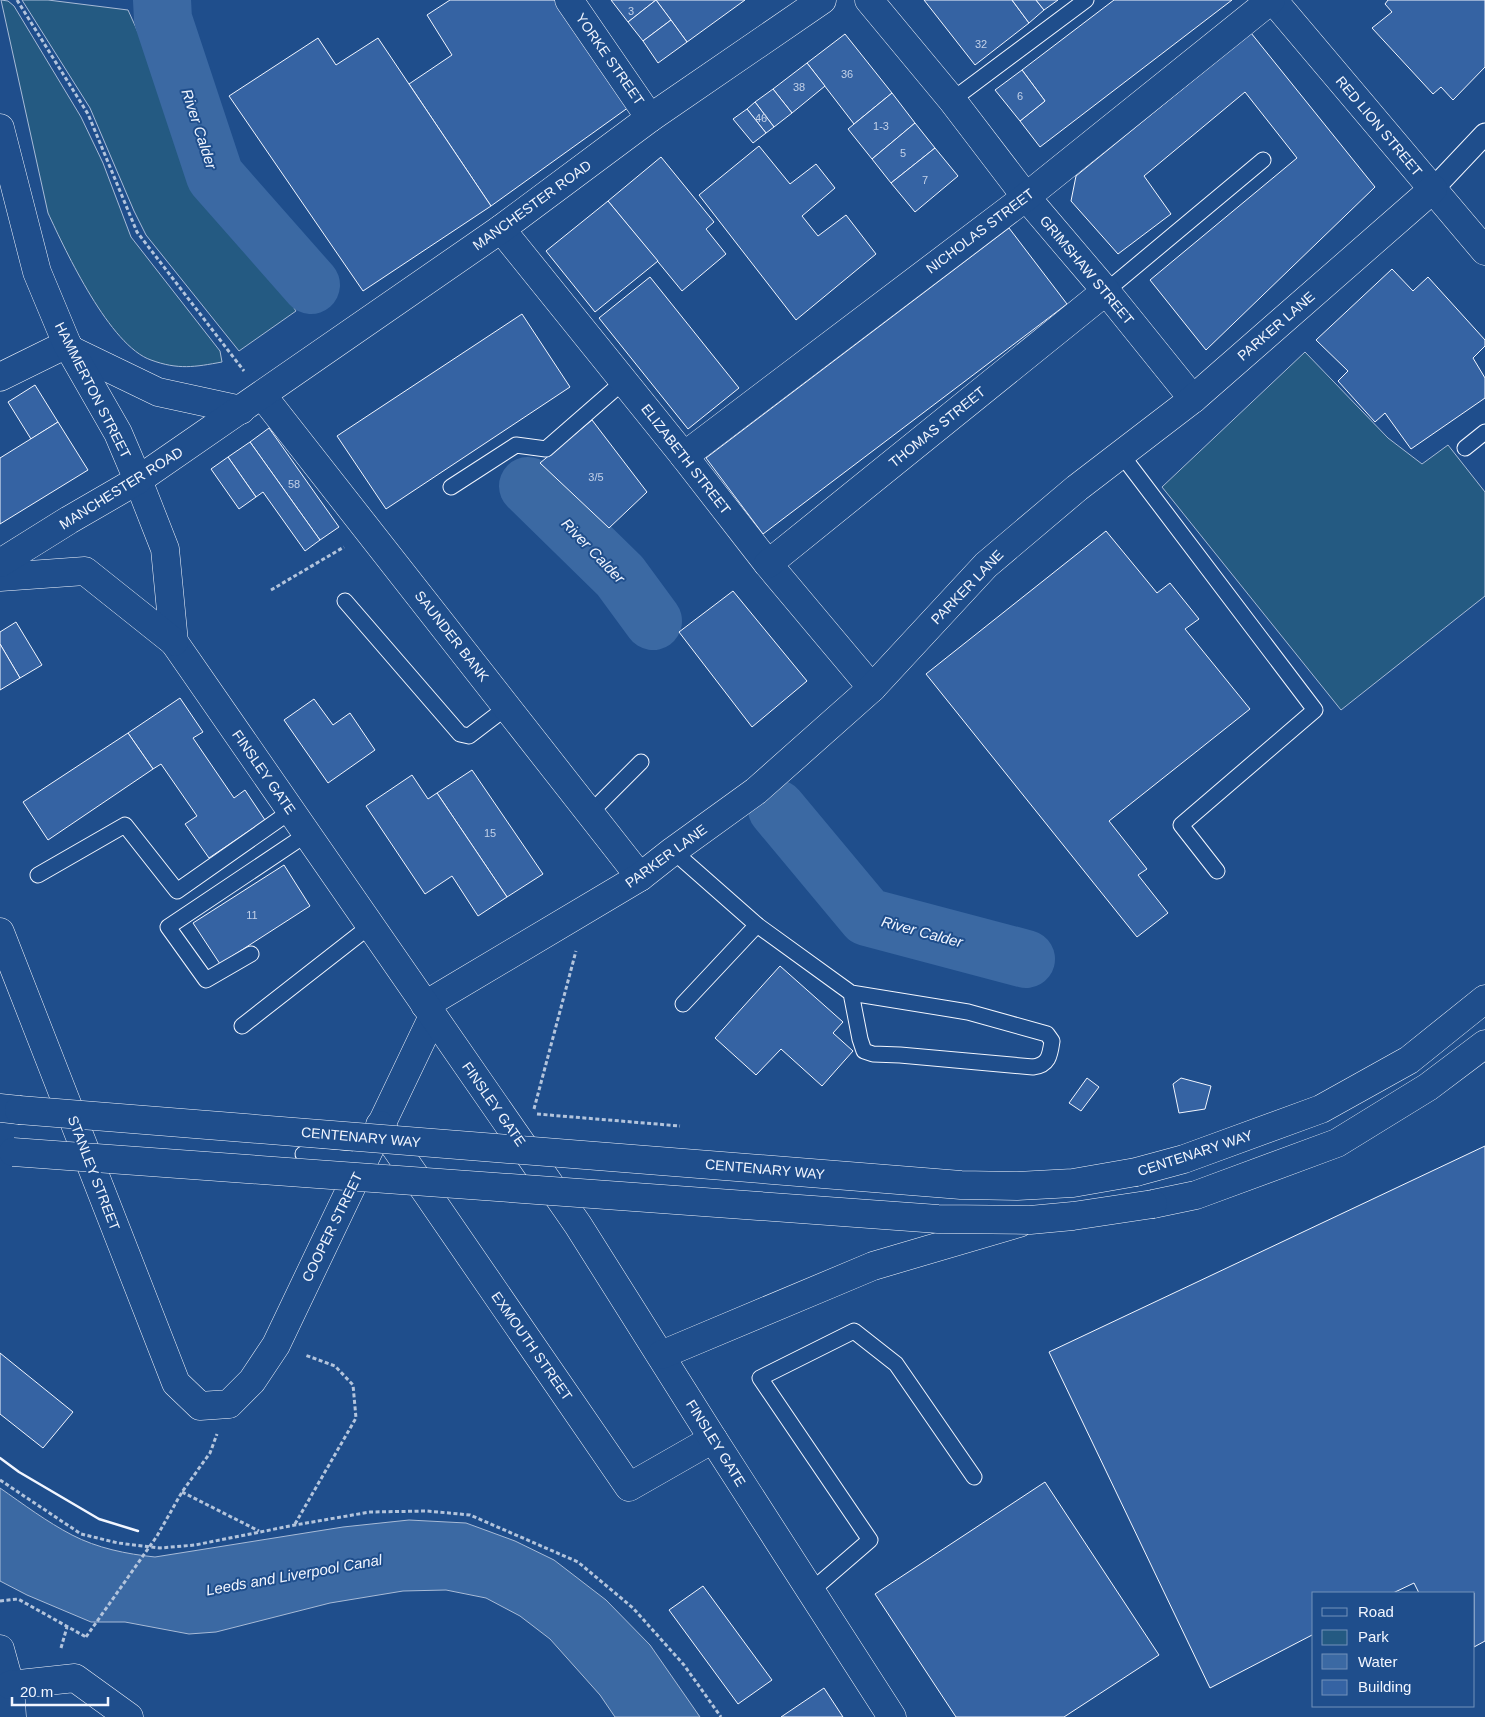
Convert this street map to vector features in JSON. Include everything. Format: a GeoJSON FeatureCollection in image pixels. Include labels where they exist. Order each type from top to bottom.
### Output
{"type":"FeatureCollection","features":[{"type":"Feature","properties":{"kind":"street","name":"YORKE STREET"},"geometry":{"type":"LineString","coordinates":[[569,0],[650,118]]}},
{"type":"Feature","properties":{"kind":"street","name":"MANCHESTER ROAD"},"geometry":{"type":"LineString","coordinates":[[0,564],[138,480],[252,402],[501,229],[650,118],[822,0]]}},
{"type":"Feature","properties":{"kind":"street","name":"GRIMSHAW STREET"},"geometry":{"type":"LineString","coordinates":[[870,0],[952,100],[1026,197],[1106,291],[1193,399]]}},
{"type":"Feature","properties":{"kind":"street","name":"RED LION STREET"},"geometry":{"type":"LineString","coordinates":[[1272,0],[1485,251]]}},
{"type":"Feature","properties":{"kind":"street","name":"NICHOLAS STREET"},"geometry":{"type":"LineString","coordinates":[[684,456],[1026,197],[1272,0]]}},
{"type":"Feature","properties":{"kind":"street","name":"HAMMERTON STREET"},"geometry":{"type":"LineString","coordinates":[[0,128],[37,272],[69,347],[118,433],[138,480]]}},
{"type":"Feature","properties":{"kind":"street","name":"PARKER LANE"},"geometry":{"type":"LineString","coordinates":[[429,1011],[640,877],[756,791],[872,688],[986,564],[1076,488],[1193,399],[1433,189],[1485,134]]}},
{"type":"Feature","properties":{"kind":"street","name":"ELIZABETH STREET"},"geometry":{"type":"LineString","coordinates":[[501,229],[684,456],[768,564],[872,688]]}},
{"type":"Feature","properties":{"kind":"street","name":"THOMAS STREET"},"geometry":{"type":"LineString","coordinates":[[768,564],[1106,291]]}},
{"type":"Feature","properties":{"kind":"street"},"geometry":{"type":"LineString","coordinates":[[0,378],[69,347],[158,392],[252,402]]}},
{"type":"Feature","properties":{"kind":"street","name":"SAUNDER BANK"},"geometry":{"type":"LineString","coordinates":[[252,402],[370,532],[640,877]]}},
{"type":"Feature","properties":{"kind":"street","name":"FINSLEY GATE"},"geometry":{"type":"LineString","coordinates":[[138,480],[165,549],[174,642],[578,1225],[892,1717]]}},
{"type":"Feature","properties":{"kind":"street"},"geometry":{"type":"LineString","coordinates":[[0,577],[85,571],[174,642]]}},
{"type":"Feature","properties":{"kind":"street","name":"STANLEY STREET"},"geometry":{"type":"LineString","coordinates":[[0,932],[176,1383],[200,1406],[229,1404]]}},
{"type":"Feature","properties":{"kind":"street","name":"CENTENARY WAY"},"geometry":{"type":"LineString","coordinates":[[0,1108],[961,1185],[1017,1186],[1073,1183],[1136,1172],[1184,1159],[1321,1109],[1409,1060],[1485,999]]}},
{"type":"Feature","properties":{"kind":"street","name":"COOPER STREET"},"geometry":{"type":"LineString","coordinates":[[229,1404],[252,1381],[276,1345],[380,1126],[429,1011]]}},
{"type":"Feature","properties":{"kind":"street"},"geometry":{"type":"LineString","coordinates":[[0,1151],[938,1219],[1030,1220],[1073,1216],[1153,1204],[1196,1195],[1337,1142],[1428,1087],[1485,1044]]}},
{"type":"Feature","properties":{"kind":"street","name":"EXMOUTH STREET"},"geometry":{"type":"LineString","coordinates":[[380,1126],[629,1487],[713,1439]]}},
{"type":"Feature","properties":{"kind":"street"},"geometry":{"type":"LineString","coordinates":[[661,1356],[873,1266],[1030,1220]]}},
{"type":"Feature","properties":{"kind":"street"},"geometry":{"type":"LineString","coordinates":[[0,1649],[10,1685],[12,1717]]}},
{"type":"Feature","properties":{"kind":"street"},"geometry":{"type":"LineString","coordinates":[[10,1685],[75,1678],[129,1717]]}},
{"type":"Feature","properties":{"kind":"lane"},"geometry":{"type":"LineString","coordinates":[[952,100],[1086,0]]}},
{"type":"Feature","properties":{"kind":"lane"},"geometry":{"type":"LineString","coordinates":[[1106,291],[1263,160]]}},
{"type":"Feature","properties":{"kind":"lane"},"geometry":{"type":"LineString","coordinates":[[451,487],[516,445],[546,450],[624,381]]}},
{"type":"Feature","properties":{"kind":"lane"},"geometry":{"type":"LineString","coordinates":[[1465,448],[1485,432]]}},
{"type":"Feature","properties":{"kind":"lane"},"geometry":{"type":"LineString","coordinates":[[1121,454],[1315,710],[1181,825],[1217,871]]}},
{"type":"Feature","properties":{"kind":"lane"},"geometry":{"type":"LineString","coordinates":[[345,601],[460,734],[469,736],[507,707]]}},
{"type":"Feature","properties":{"kind":"lane"},"geometry":{"type":"LineString","coordinates":[[590,813],[641,762]]}},
{"type":"Feature","properties":{"kind":"lane"},"geometry":{"type":"LineString","coordinates":[[38,876],[125,825],[177,890],[291,811]]}},
{"type":"Feature","properties":{"kind":"lane"},"geometry":{"type":"LineString","coordinates":[[251,954],[206,980],[168,927],[307,834]]}},
{"type":"Feature","properties":{"kind":"lane"},"geometry":{"type":"LineString","coordinates":[[673,851],[757,925],[851,993],[968,1012],[1047,1034],[1052,1041],[1048,1060],[1041,1066],[1033,1067],[873,1054],[864,1051],[851,993]]}},
{"type":"Feature","properties":{"kind":"lane"},"geometry":{"type":"LineString","coordinates":[[683,1004],[757,925]]}},
{"type":"Feature","properties":{"kind":"lane"},"geometry":{"type":"LineString","coordinates":[[242,1026],[370,926]]}},
{"type":"Feature","properties":{"kind":"lane"},"geometry":{"type":"LineString","coordinates":[[302,1154],[364,1160]]}},
{"type":"Feature","properties":{"kind":"lane"},"geometry":{"type":"LineString","coordinates":[[811,1591],[870,1540],[760,1378],[854,1331],[896,1364],[974,1477]]}},
{"type":"Feature","properties":{"kind":"path"},"geometry":{"type":"LineString","coordinates":[[17,0],[88,114],[137,232],[252,402]]}},
{"type":"Feature","properties":{"kind":"path"},"geometry":{"type":"LineString","coordinates":[[271,590],[370,532]]}},
{"type":"Feature","properties":{"kind":"path"},"geometry":{"type":"LineString","coordinates":[[587,909],[533,1113],[680,1126]]}},
{"type":"Feature","properties":{"kind":"path"},"geometry":{"type":"LineString","coordinates":[[276,1345],[335,1366],[353,1385],[356,1418],[295,1524]]}},
{"type":"Feature","properties":{"kind":"path"},"geometry":{"type":"LineString","coordinates":[[0,1601],[18,1599],[86,1637],[157,1536],[182,1492],[210,1453],[229,1404]]}},
{"type":"Feature","properties":{"kind":"path"},"geometry":{"type":"LineString","coordinates":[[0,1480],[81,1534],[118,1543],[160,1548],[194,1544],[295,1524],[370,1512],[427,1512],[470,1515],[578,1562],[633,1608],[684,1665],[721,1717]]}},
{"type":"Feature","properties":{"kind":"path"},"geometry":{"type":"LineString","coordinates":[[182,1492],[260,1532]]}},
{"type":"Feature","properties":{"kind":"green space"},"geometry":{"type":"Polygon","coordinates":[[[1,0],[8,1],[14,6],[81,117],[103,163],[131,237],[220,351],[222,362],[187,367],[151,360],[136,351],[120,337],[91,296],[48,213],[1,0]]]}},
{"type":"Feature","properties":{"kind":"green space"},"geometry":{"type":"Polygon","coordinates":[[[22,0],[48,0],[128,10],[201,172],[296,311],[239,351],[146,235],[90,108],[22,0]]]}},
{"type":"Feature","properties":{"kind":"green space"},"geometry":{"type":"Polygon","coordinates":[[[1305,352],[1388,438],[1422,464],[1448,445],[1485,492],[1485,596],[1341,710],[1162,487],[1305,352]]]}},
{"type":"Feature","properties":{"kind":"water","name":"Leeds and Liverpool Canal"},"geometry":{"type":"Polygon","coordinates":[[[0,1488],[35,1513],[82,1540],[112,1550],[155,1557],[343,1527],[409,1520],[466,1523],[515,1541],[554,1560],[606,1600],[650,1645],[700,1717],[615,1717],[600,1695],[550,1639],[520,1616],[486,1598],[446,1590],[403,1591],[330,1603],[216,1632],[189,1634],[125,1622],[91,1622],[27,1595],[0,1581],[0,1488]]]}},
{"type":"Feature","properties":{"kind":"building"},"geometry":{"type":"Polygon","coordinates":[[[450,0],[556,0],[629,107],[491,206],[409,84],[452,55],[427,15],[450,0]]]}},
{"type":"Feature","properties":{"kind":"building"},"geometry":{"type":"Polygon","coordinates":[[[611,0],[656,0],[628,22],[611,0]]]}},
{"type":"Feature","properties":{"kind":"building"},"geometry":{"type":"Polygon","coordinates":[[[656,0],[745,0],[687,42],[656,0]]]}},
{"type":"Feature","properties":{"kind":"building"},"geometry":{"type":"Polygon","coordinates":[[[656,0],[671,20],[643,41],[628,22],[656,0]]]}},
{"type":"Feature","properties":{"kind":"building"},"geometry":{"type":"Polygon","coordinates":[[[924,0],[1012,0],[1029,23],[975,65],[924,0]]]}},
{"type":"Feature","properties":{"kind":"building"},"geometry":{"type":"Polygon","coordinates":[[[1012,0],[1036,0],[1044,10],[1029,23],[1012,0]]]}},
{"type":"Feature","properties":{"kind":"building"},"geometry":{"type":"Polygon","coordinates":[[[1036,0],[1058,0],[1044,10],[1036,0]]]}},
{"type":"Feature","properties":{"kind":"building"},"geometry":{"type":"Polygon","coordinates":[[[1114,0],[1232,0],[1040,147],[1020,121],[1045,101],[1022,70],[1114,0]]]}},
{"type":"Feature","properties":{"kind":"building"},"geometry":{"type":"Polygon","coordinates":[[[1388,0],[1485,0],[1485,67],[1453,100],[1441,87],[1433,94],[1372,28],[1392,12],[1385,4],[1388,0]]]}},
{"type":"Feature","properties":{"kind":"building"},"geometry":{"type":"Polygon","coordinates":[[[671,20],[687,42],[658,63],[643,41],[671,20]]]}},
{"type":"Feature","properties":{"kind":"building"},"geometry":{"type":"Polygon","coordinates":[[[1251,33],[1375,187],[1206,350],[1150,280],[1297,158],[1245,92],[1144,176],[1171,214],[1118,254],[1071,201],[1076,176],[1251,33]]]}},
{"type":"Feature","properties":{"kind":"building"},"geometry":{"type":"Polygon","coordinates":[[[845,34],[892,93],[854,124],[807,63],[845,34]]]}},
{"type":"Feature","properties":{"kind":"building"},"geometry":{"type":"Polygon","coordinates":[[[318,38],[336,65],[378,38],[491,206],[363,291],[229,96],[318,38]]]}},
{"type":"Feature","properties":{"kind":"building"},"geometry":{"type":"Polygon","coordinates":[[[807,63],[825,86],[792,113],[773,89],[807,63]]]}},
{"type":"Feature","properties":{"kind":"building"},"geometry":{"type":"Polygon","coordinates":[[[1022,70],[1045,101],[1020,121],[995,90],[1022,70]]]}},
{"type":"Feature","properties":{"kind":"building"},"geometry":{"type":"Polygon","coordinates":[[[773,89],[792,113],[774,127],[755,102],[773,89]]]}},
{"type":"Feature","properties":{"kind":"building"},"geometry":{"type":"Polygon","coordinates":[[[892,93],[915,123],[872,159],[848,129],[892,93]]]}},
{"type":"Feature","properties":{"kind":"building"},"geometry":{"type":"Polygon","coordinates":[[[755,102],[774,127],[766,133],[747,109],[755,102]]]}},
{"type":"Feature","properties":{"kind":"building"},"geometry":{"type":"Polygon","coordinates":[[[747,109],[766,133],[753,143],[733,119],[747,109]]]}},
{"type":"Feature","properties":{"kind":"building"},"geometry":{"type":"Polygon","coordinates":[[[915,123],[935,148],[891,183],[872,159],[915,123]]]}},
{"type":"Feature","properties":{"kind":"building"},"geometry":{"type":"Polygon","coordinates":[[[759,146],[790,184],[816,164],[835,188],[802,216],[818,236],[846,215],[876,254],[796,320],[699,195],[759,146]]]}},
{"type":"Feature","properties":{"kind":"building"},"geometry":{"type":"Polygon","coordinates":[[[935,148],[958,176],[915,212],[891,183],[935,148]]]}},
{"type":"Feature","properties":{"kind":"building"},"geometry":{"type":"Polygon","coordinates":[[[661,157],[714,222],[706,229],[726,254],[682,291],[608,201],[661,157]]]}},
{"type":"Feature","properties":{"kind":"building"},"geometry":{"type":"Polygon","coordinates":[[[608,201],[658,261],[595,312],[546,251],[608,201]]]}},
{"type":"Feature","properties":{"kind":"building"},"geometry":{"type":"Polygon","coordinates":[[[1009,228],[1067,304],[763,534],[706,458],[1009,228]]]}},
{"type":"Feature","properties":{"kind":"building"},"geometry":{"type":"Polygon","coordinates":[[[1392,269],[1413,291],[1428,277],[1485,340],[1485,346],[1473,358],[1485,378],[1485,398],[1411,449],[1385,413],[1375,422],[1338,381],[1348,371],[1316,340],[1392,269]]]}},
{"type":"Feature","properties":{"kind":"building"},"geometry":{"type":"Polygon","coordinates":[[[650,277],[739,388],[688,429],[599,318],[650,277]]]}},
{"type":"Feature","properties":{"kind":"building"},"geometry":{"type":"Polygon","coordinates":[[[522,314],[570,387],[386,509],[337,436],[522,314]]]}},
{"type":"Feature","properties":{"kind":"building"},"geometry":{"type":"Polygon","coordinates":[[[35,385],[58,422],[31,439],[8,402],[35,385]]]}},
{"type":"Feature","properties":{"kind":"building"},"geometry":{"type":"Polygon","coordinates":[[[592,420],[647,492],[609,528],[540,463],[592,420]]]}},
{"type":"Feature","properties":{"kind":"building"},"geometry":{"type":"Polygon","coordinates":[[[58,422],[88,470],[0,524],[0,458],[58,422]]]}},
{"type":"Feature","properties":{"kind":"building"},"geometry":{"type":"Polygon","coordinates":[[[269,428],[339,527],[320,540],[250,442],[269,428]]]}},
{"type":"Feature","properties":{"kind":"building"},"geometry":{"type":"Polygon","coordinates":[[[250,442],[320,540],[305,551],[263,492],[256,497],[228,457],[250,442]]]}},
{"type":"Feature","properties":{"kind":"building"},"geometry":{"type":"Polygon","coordinates":[[[228,457],[256,497],[239,509],[211,469],[228,457]]]}},
{"type":"Feature","properties":{"kind":"building"},"geometry":{"type":"Polygon","coordinates":[[[1106,531],[1157,593],[1170,583],[1199,619],[1185,629],[1250,709],[1109,821],[1147,869],[1138,875],[1168,913],[1137,937],[926,674],[1106,531]]]}},
{"type":"Feature","properties":{"kind":"building"},"geometry":{"type":"Polygon","coordinates":[[[733,591],[807,681],[752,727],[679,632],[733,591]]]}},
{"type":"Feature","properties":{"kind":"building"},"geometry":{"type":"Polygon","coordinates":[[[16,622],[42,665],[20,678],[0,644],[0,632],[16,622]]]}},
{"type":"Feature","properties":{"kind":"building"},"geometry":{"type":"Polygon","coordinates":[[[0,644],[20,678],[0,690],[0,644]]]}},
{"type":"Feature","properties":{"kind":"building"},"geometry":{"type":"Polygon","coordinates":[[[180,698],[203,732],[193,738],[234,798],[245,790],[265,820],[209,858],[185,824],[197,816],[161,764],[153,769],[128,733],[180,698]]]}},
{"type":"Feature","properties":{"kind":"building"},"geometry":{"type":"Polygon","coordinates":[[[314,699],[333,725],[350,713],[375,750],[328,783],[284,720],[314,699]]]}},
{"type":"Feature","properties":{"kind":"building"},"geometry":{"type":"Polygon","coordinates":[[[128,733],[153,769],[48,840],[23,802],[128,733]]]}},
{"type":"Feature","properties":{"kind":"building"},"geometry":{"type":"Polygon","coordinates":[[[472,770],[543,874],[507,897],[437,793],[472,770]]]}},
{"type":"Feature","properties":{"kind":"building"},"geometry":{"type":"Polygon","coordinates":[[[412,775],[428,799],[437,793],[507,897],[478,916],[452,876],[425,894],[366,806],[412,775]]]}},
{"type":"Feature","properties":{"kind":"building"},"geometry":{"type":"Polygon","coordinates":[[[284,865],[310,906],[220,964],[193,923],[284,865]]]}},
{"type":"Feature","properties":{"kind":"building"},"geometry":{"type":"Polygon","coordinates":[[[780,966],[843,1022],[833,1033],[853,1051],[822,1086],[781,1049],[756,1075],[715,1038],[780,966]]]}},
{"type":"Feature","properties":{"kind":"building"},"geometry":{"type":"Polygon","coordinates":[[[1087,1078],[1099,1087],[1081,1111],[1069,1103],[1087,1078]]]}},
{"type":"Feature","properties":{"kind":"building"},"geometry":{"type":"Polygon","coordinates":[[[1181,1078],[1211,1086],[1205,1109],[1179,1113],[1173,1084],[1181,1078]]]}},
{"type":"Feature","properties":{"kind":"building"},"geometry":{"type":"Polygon","coordinates":[[[1485,1146],[1485,1641],[1475,1646],[1475,1592],[1418,1592],[1414,1583],[1395,1592],[1312,1592],[1312,1635],[1210,1688],[1049,1352],[1485,1146]]]}},
{"type":"Feature","properties":{"kind":"building"},"geometry":{"type":"Polygon","coordinates":[[[0,1353],[73,1412],[43,1448],[0,1414],[0,1353]]]}},
{"type":"Feature","properties":{"kind":"building"},"geometry":{"type":"Polygon","coordinates":[[[1045,1482],[1159,1655],[1064,1717],[956,1717],[875,1594],[1045,1482]]]}},
{"type":"Feature","properties":{"kind":"building"},"geometry":{"type":"Polygon","coordinates":[[[703,1586],[772,1680],[738,1704],[669,1610],[703,1586]]]}},
{"type":"Feature","properties":{"kind":"building"},"geometry":{"type":"Polygon","coordinates":[[[824,1688],[843,1717],[781,1717],[824,1688]]]}},
{"type":"Feature","properties":{"kind":"waterway","name":"River Calder"},"geometry":{"type":"LineString","coordinates":[[162,0],[163,19],[215,176],[311,285]]}},
{"type":"Feature","properties":{"kind":"waterway","name":"River Calder"},"geometry":{"type":"LineString","coordinates":[[528,486],[620,576],[653,621]]}},
{"type":"Feature","properties":{"kind":"waterway","name":"River Calder"},"geometry":{"type":"LineString","coordinates":[[777,809],[867,917],[1026,959]]}},
{"type":"Feature","properties":{"kind":"wall"},"geometry":{"type":"LineString","coordinates":[[0,1458],[19,1472],[99,1519],[138,1531]]}}]}
